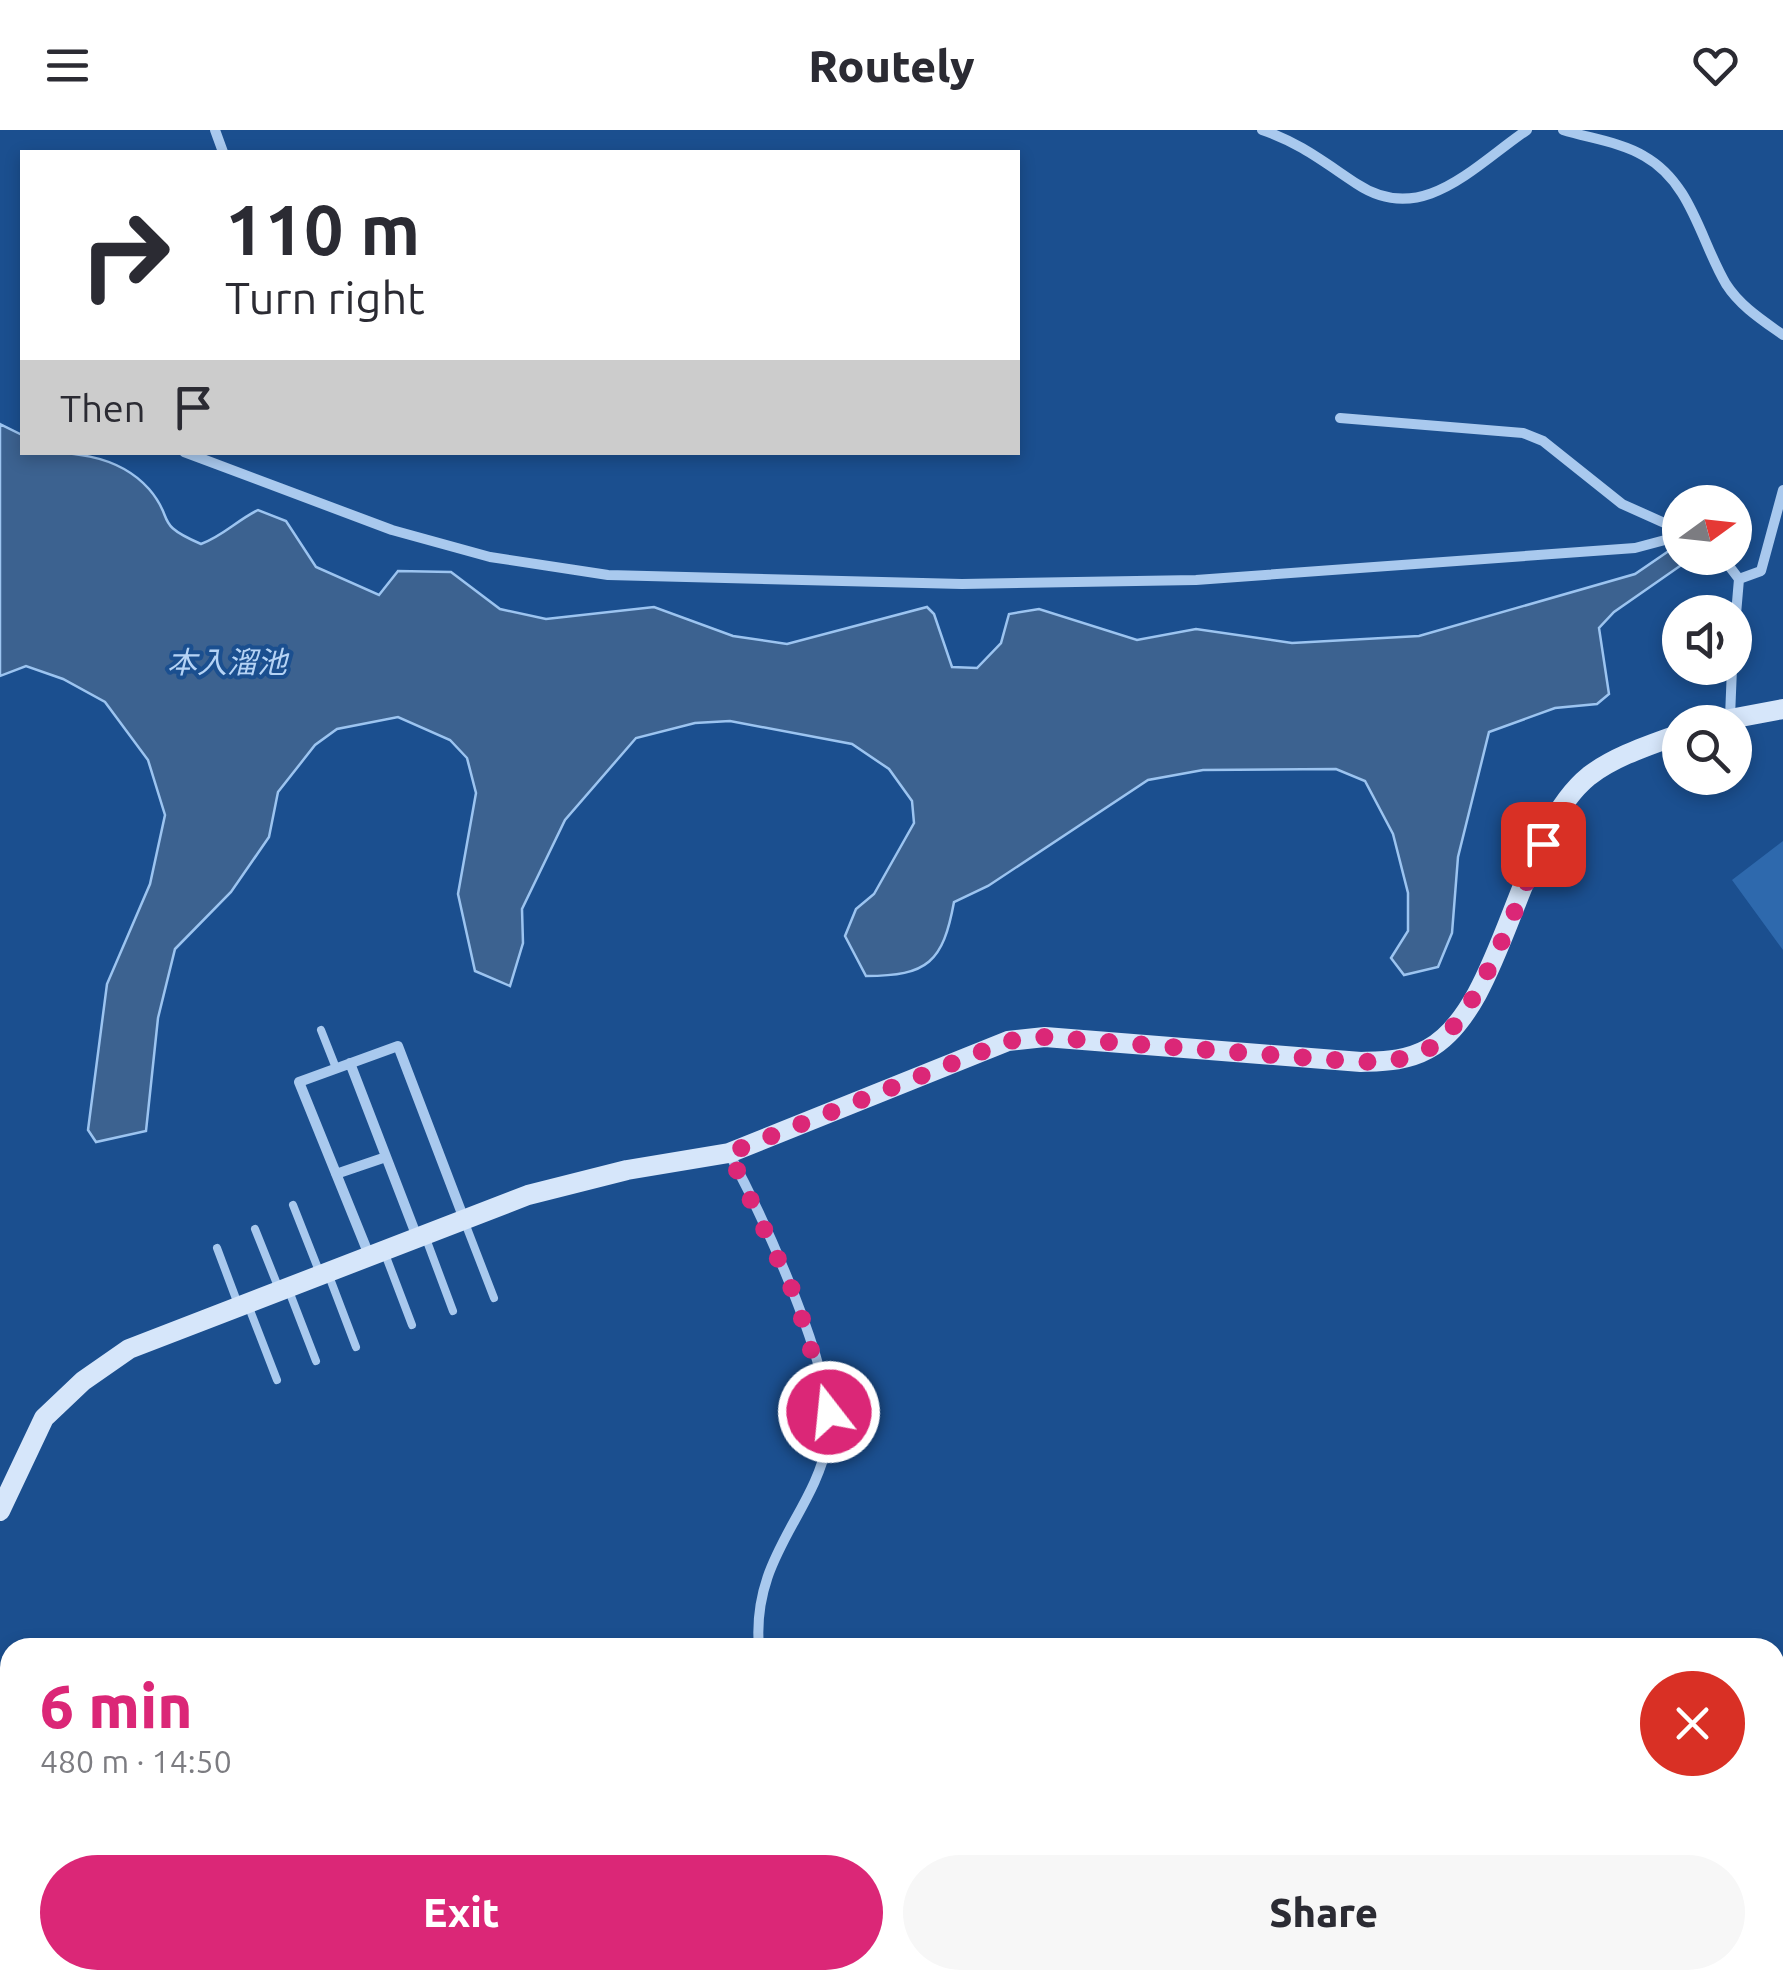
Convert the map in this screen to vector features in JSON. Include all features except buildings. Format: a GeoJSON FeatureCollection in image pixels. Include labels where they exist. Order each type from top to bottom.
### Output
{"type":"FeatureCollection","features":[{"type":"Feature","properties":{"kind":"street"},"geometry":{"type":"LineString","coordinates":[[1262,130],[1292,140],[1387,200],[1407,202],[1438,191],[1528,130]]}},
{"type":"Feature","properties":{"kind":"street"},"geometry":{"type":"LineString","coordinates":[[1562,130],[1643,155],[1667,175],[1690,204],[1727,285],[1748,310],[1783,336]]}},
{"type":"Feature","properties":{"kind":"street"},"geometry":{"type":"LineString","coordinates":[[1340,418],[1523,433],[1543,441],[1622,504],[1662,524]]}},
{"type":"Feature","properties":{"kind":"street"},"geometry":{"type":"LineString","coordinates":[[192,455],[392,530],[490,557],[608,575],[962,584],[1196,580],[1634,548],[1662,539]]}},
{"type":"Feature","properties":{"kind":"street"},"geometry":{"type":"LineString","coordinates":[[1739,579],[1761,570],[1783,490]]}},
{"type":"Feature","properties":{"kind":"street"},"geometry":{"type":"LineString","coordinates":[[1736,575],[1738,595]]}},
{"type":"Feature","properties":{"kind":"street"},"geometry":{"type":"LineString","coordinates":[[1752,715],[1783,709]]}},
{"type":"Feature","properties":{"kind":"street"},"geometry":{"type":"LineString","coordinates":[[0,1511],[44,1418],[83,1381],[129,1348],[528,1194],[628,1170],[729,1153],[1008,1041],[1045,1037],[1361,1062],[1404,1060],[1430,1048],[1450,1033],[1473,1000],[1557,812],[1590,776],[1662,740]]}},
{"type":"Feature","properties":{"kind":"street"},"geometry":{"type":"LineString","coordinates":[[376,1252],[336,1174],[299,1082],[398,1046],[464,1219]]}},
{"type":"Feature","properties":{"kind":"street"},"geometry":{"type":"LineString","coordinates":[[350,1063],[420,1235]]}},
{"type":"Feature","properties":{"kind":"street"},"geometry":{"type":"LineString","coordinates":[[729,1153],[796,1298],[829,1412],[828,1441],[770,1560],[757,1638]]}},
{"type":"Feature","properties":{"kind":"street"},"geometry":{"type":"LineString","coordinates":[[336,1174],[386,1157]]}},
{"type":"Feature","properties":{"kind":"lane"},"geometry":{"type":"LineString","coordinates":[[321,1030],[336,1068]]}},
{"type":"Feature","properties":{"kind":"lane"},"geometry":{"type":"LineString","coordinates":[[294,1205],[356,1347]]}},
{"type":"Feature","properties":{"kind":"lane"},"geometry":{"type":"LineString","coordinates":[[464,1219],[494,1298]]}},
{"type":"Feature","properties":{"kind":"lane"},"geometry":{"type":"LineString","coordinates":[[255,1229],[316,1362]]}},
{"type":"Feature","properties":{"kind":"lane"},"geometry":{"type":"LineString","coordinates":[[420,1235],[453,1312]]}},
{"type":"Feature","properties":{"kind":"lane"},"geometry":{"type":"LineString","coordinates":[[217,1248],[277,1380]]}},
{"type":"Feature","properties":{"kind":"lane"},"geometry":{"type":"LineString","coordinates":[[376,1252],[412,1324]]}},
{"type":"Feature","properties":{"kind":"shaded area"},"geometry":{"type":"Polygon","coordinates":[[[1783,841],[1783,950],[1732,880],[1783,841]]]}},
{"type":"Feature","properties":{"kind":"water","name":"本入溜池"},"geometry":{"type":"Polygon","coordinates":[[[0,424],[20,434],[20,455],[79,455],[122,468],[149,489],[170,526],[201,544],[258,510],[286,521],[316,567],[379,595],[398,571],[451,572],[500,609],[546,619],[654,607],[733,636],[787,644],[927,607],[934,614],[952,667],[977,668],[1001,643],[1009,614],[1039,609],[1137,640],[1196,629],[1292,643],[1419,636],[1635,574],[1662,556],[1662,575],[1667,575],[1614,612],[1599,628],[1609,694],[1597,704],[1555,708],[1489,732],[1458,857],[1452,933],[1438,967],[1404,975],[1391,958],[1408,931],[1408,893],[1393,834],[1365,781],[1336,769],[1203,770],[1148,780],[988,886],[954,902],[944,939],[929,962],[904,973],[866,976],[845,936],[856,909],[874,894],[914,823],[912,801],[889,769],[852,744],[730,721],[695,723],[636,738],[565,820],[522,909],[523,943],[510,986],[475,971],[458,894],[476,793],[467,758],[450,740],[398,717],[337,729],[315,745],[278,792],[269,837],[231,892],[175,949],[158,1018],[146,1131],[96,1142],[88,1130],[107,984],[150,884],[165,815],[148,760],[105,702],[63,679],[26,666],[0,676],[0,424]]]}},
{"type":"Feature","properties":{"kind":"route"},"geometry":{"type":"LineString","coordinates":[[829,1412],[796,1298],[754,1198],[729,1153],[959,1057],[1008,1041],[1045,1037],[1361,1062],[1404,1060],[1450,1033],[1473,1000],[1543,844]]}}]}
